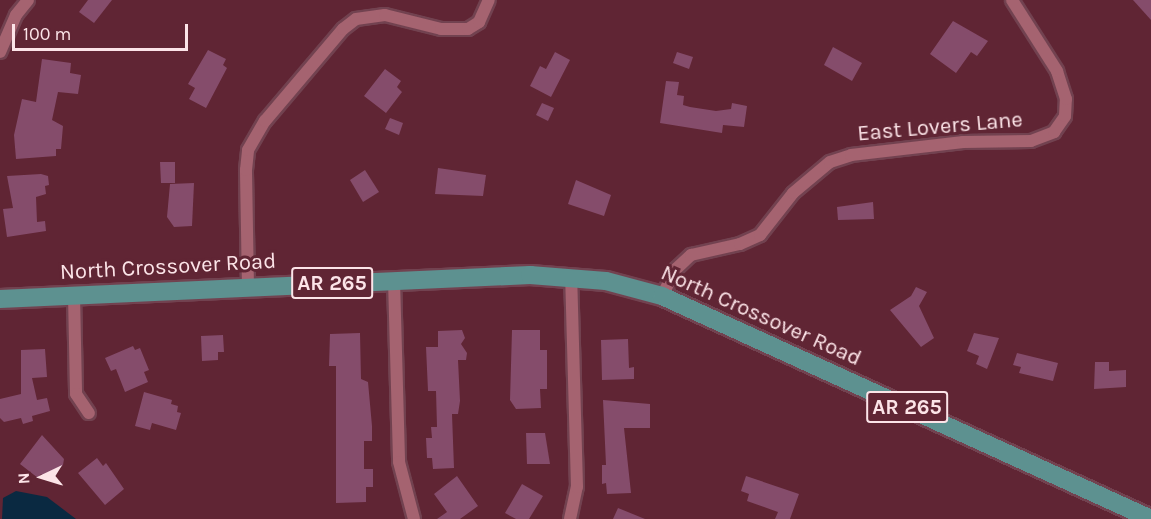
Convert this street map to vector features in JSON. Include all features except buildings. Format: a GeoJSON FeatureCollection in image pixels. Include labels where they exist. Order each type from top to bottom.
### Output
{"type":"FeatureCollection","features":[{"type":"Feature","properties":{"kind":"main road","name":"North Crossover Road"},"geometry":{"type":"LineString","coordinates":[[0,299],[394,280],[571,276],[662,296],[1151,519]]}},
{"type":"Feature","properties":{"kind":"street"},"geometry":{"type":"LineString","coordinates":[[0,52],[16,15],[28,0]]}},
{"type":"Feature","properties":{"kind":"street"},"geometry":{"type":"LineString","coordinates":[[248,287],[246,170],[248,150],[265,121],[343,29],[356,19],[385,15],[441,29],[468,29],[479,22],[489,0]]}},
{"type":"Feature","properties":{"kind":"street","name":"East Lovers Lane"},"geometry":{"type":"LineString","coordinates":[[662,296],[675,269],[692,255],[760,235],[793,193],[830,162],[851,155],[963,142],[1031,141],[1054,132],[1065,116],[1066,99],[1058,71],[1012,0]]}},
{"type":"Feature","properties":{"kind":"street"},"geometry":{"type":"LineString","coordinates":[[570,519],[577,487],[571,276]]}},
{"type":"Feature","properties":{"kind":"street"},"geometry":{"type":"LineString","coordinates":[[394,280],[399,462],[414,519]]}},
{"type":"Feature","properties":{"kind":"street"},"geometry":{"type":"LineString","coordinates":[[74,296],[76,394],[89,413]]}},
{"type":"Feature","properties":{"kind":"water"},"geometry":{"type":"Polygon","coordinates":[[[16,491],[47,497],[76,519],[2,519],[3,498],[16,491]]]}}]}
